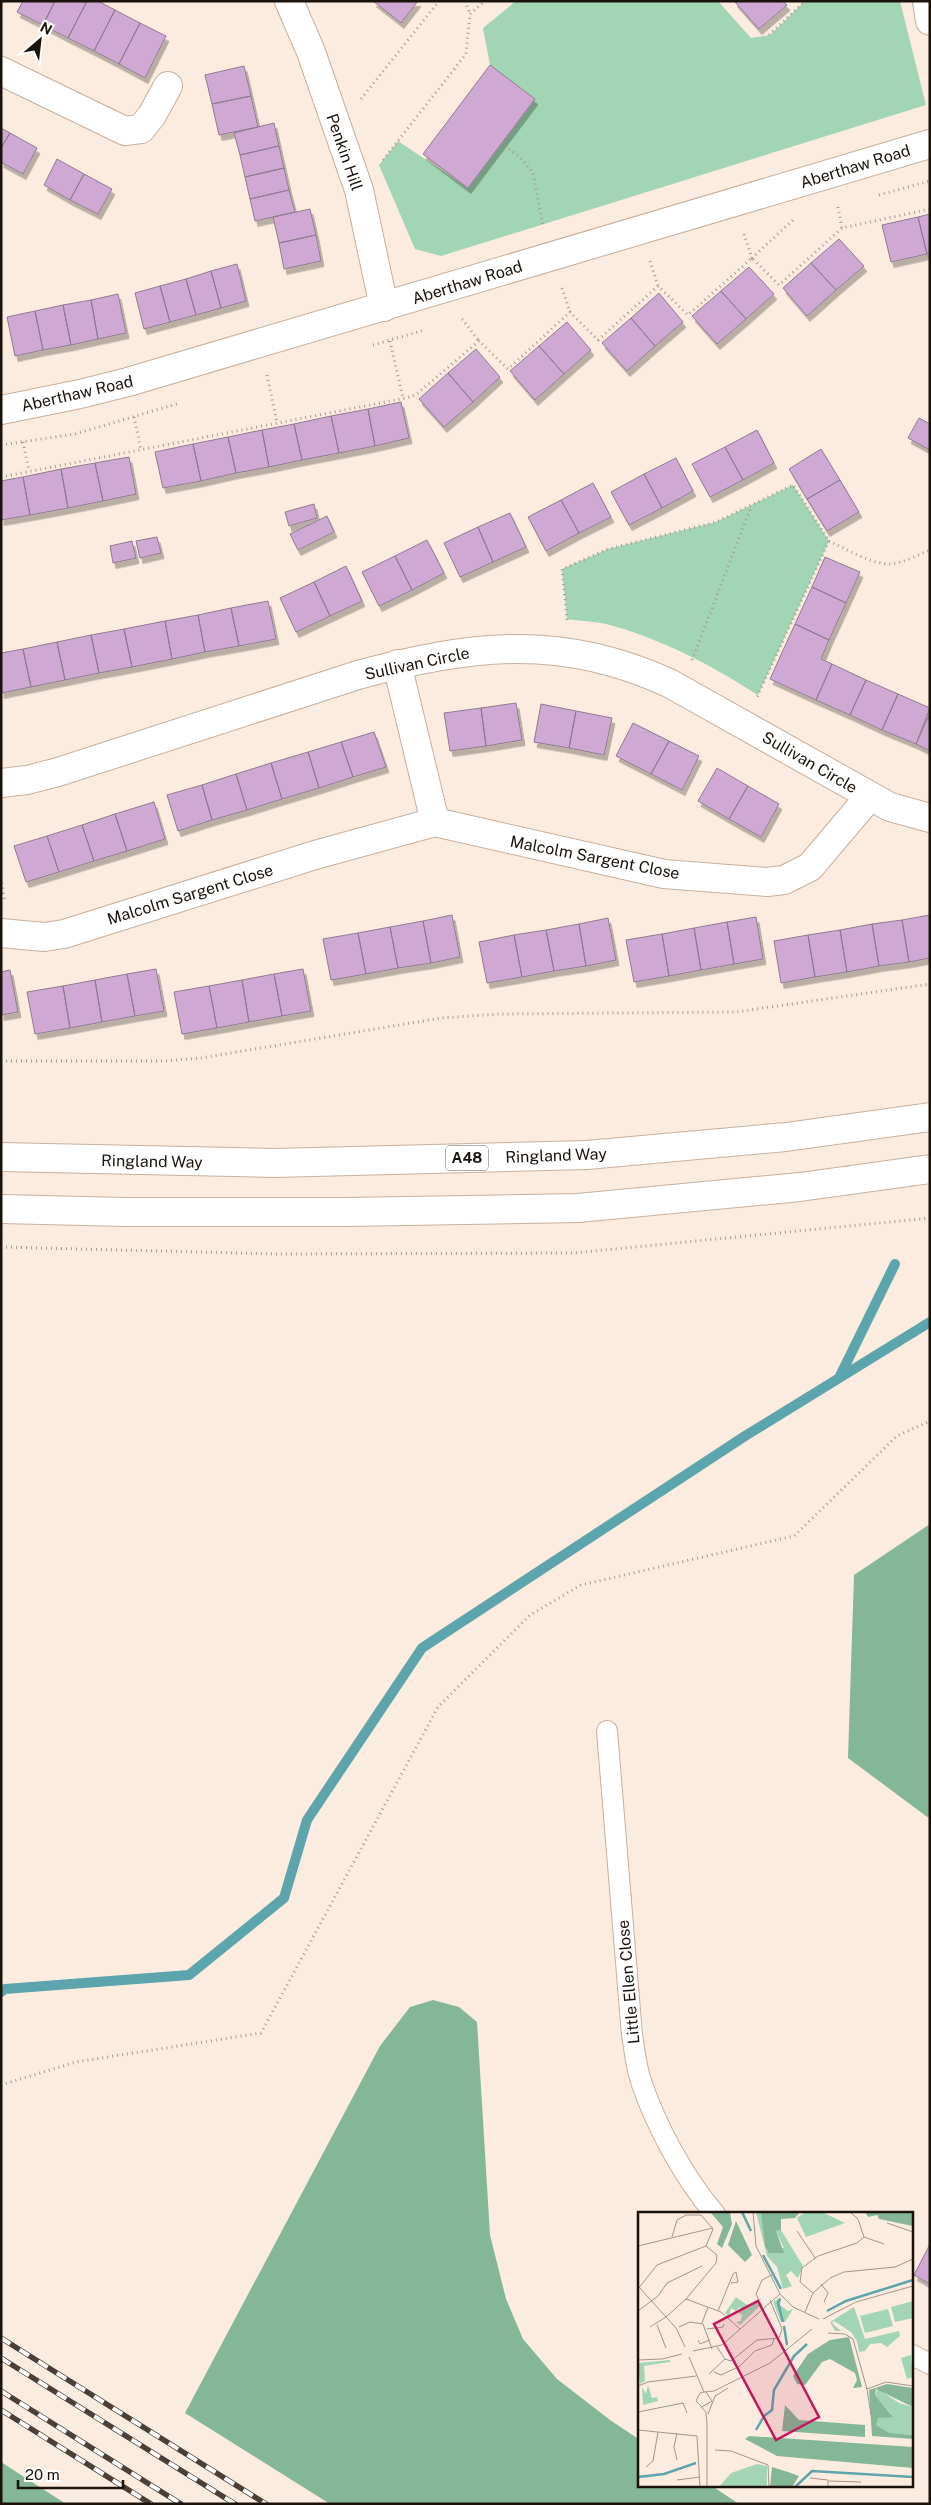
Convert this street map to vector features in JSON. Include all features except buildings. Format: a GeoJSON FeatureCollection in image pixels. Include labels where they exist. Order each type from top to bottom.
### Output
{"type":"FeatureCollection","features":[{"type":"Feature","properties":{"kind":"street","name":"Penkin Hill"},"geometry":{"type":"LineString","coordinates":[[289,1],[311,52],[359,190],[384,307]]}},
{"type":"Feature","properties":{"kind":"street"},"geometry":{"type":"LineString","coordinates":[[926,1],[930,21]]}},
{"type":"Feature","properties":{"kind":"street"},"geometry":{"type":"LineString","coordinates":[[1,71],[125,131],[141,129],[152,115],[168,86]]}},
{"type":"Feature","properties":{"kind":"street","name":"Aberthaw Road"},"geometry":{"type":"LineString","coordinates":[[1,410],[128,382],[930,144]]}},
{"type":"Feature","properties":{"kind":"street","name":"Sullivan Circle"},"geometry":{"type":"LineString","coordinates":[[1,782],[27,780],[58,772],[397,664],[476,650],[571,652],[635,667],[681,689],[890,807],[930,818]]}},
{"type":"Feature","properties":{"kind":"street"},"geometry":{"type":"LineString","coordinates":[[397,664],[436,822]]}},
{"type":"Feature","properties":{"kind":"street","name":"Malcolm Sargent Close"},"geometry":{"type":"LineString","coordinates":[[1,933],[44,937],[64,934],[315,855],[436,822],[664,874],[768,882],[784,880],[810,868],[870,796]]}},
{"type":"Feature","properties":{"kind":"street","name":"Ringland Way"},"geometry":{"type":"LineString","coordinates":[[1,1157],[274,1163],[587,1155],[786,1137],[930,1117]]}},
{"type":"Feature","properties":{"kind":"street"},"geometry":{"type":"LineString","coordinates":[[1,1209],[346,1212],[578,1208],[800,1187],[930,1170]]}},
{"type":"Feature","properties":{"kind":"lane","name":"Little Ellen Close"},"geometry":{"type":"LineString","coordinates":[[607,1731],[632,2035],[641,2083],[672,2150],[701,2198],[713,2212]]}},
{"type":"Feature","properties":{"kind":"lane"},"geometry":{"type":"LineString","coordinates":[[914,2356],[930,2364]]}},
{"type":"Feature","properties":{"kind":"path"},"geometry":{"type":"LineString","coordinates":[[338,129],[439,1]]}},
{"type":"Feature","properties":{"kind":"path"},"geometry":{"type":"LineString","coordinates":[[359,190],[466,54],[470,14],[466,1]]}},
{"type":"Feature","properties":{"kind":"path"},"geometry":{"type":"LineString","coordinates":[[470,14],[485,1]]}},
{"type":"Feature","properties":{"kind":"path"},"geometry":{"type":"LineString","coordinates":[[770,36],[805,1]]}},
{"type":"Feature","properties":{"kind":"path"},"geometry":{"type":"LineString","coordinates":[[501,144],[520,157],[533,173],[550,258]]}},
{"type":"Feature","properties":{"kind":"path"},"geometry":{"type":"LineString","coordinates":[[838,207],[842,228]]}},
{"type":"Feature","properties":{"kind":"path"},"geometry":{"type":"LineString","coordinates":[[744,234],[752,258],[780,285],[842,228],[930,209]]}},
{"type":"Feature","properties":{"kind":"path"},"geometry":{"type":"LineString","coordinates":[[650,261],[658,286],[688,316],[795,219]]}},
{"type":"Feature","properties":{"kind":"path"},"geometry":{"type":"LineString","coordinates":[[562,288],[570,312],[598,340],[658,286]]}},
{"type":"Feature","properties":{"kind":"path"},"geometry":{"type":"LineString","coordinates":[[462,319],[479,341],[508,369],[570,312]]}},
{"type":"Feature","properties":{"kind":"path"},"geometry":{"type":"LineString","coordinates":[[390,341],[403,398]]}},
{"type":"Feature","properties":{"kind":"path"},"geometry":{"type":"LineString","coordinates":[[1,477],[403,398],[418,393],[479,341]]}},
{"type":"Feature","properties":{"kind":"path"},"geometry":{"type":"LineString","coordinates":[[267,375],[277,423]]}},
{"type":"Feature","properties":{"kind":"path"},"geometry":{"type":"LineString","coordinates":[[134,417],[141,450]]}},
{"type":"Feature","properties":{"kind":"path"},"geometry":{"type":"LineString","coordinates":[[23,442],[29,471]]}},
{"type":"Feature","properties":{"kind":"path"},"geometry":{"type":"LineString","coordinates":[[567,619],[562,569],[608,548],[716,522],[794,485],[829,541],[864,558],[888,564],[900,562],[930,550]]}},
{"type":"Feature","properties":{"kind":"path"},"geometry":{"type":"LineString","coordinates":[[681,689],[751,507]]}},
{"type":"Feature","properties":{"kind":"path"},"geometry":{"type":"LineString","coordinates":[[745,725],[829,541]]}},
{"type":"Feature","properties":{"kind":"path"},"geometry":{"type":"LineString","coordinates":[[1,1061],[163,1061],[201,1058],[441,1018],[500,1014],[736,1012],[930,984]]}},
{"type":"Feature","properties":{"kind":"path"},"geometry":{"type":"LineString","coordinates":[[1,1248],[276,1254],[574,1253],[930,1218]]}},
{"type":"Feature","properties":{"kind":"path"},"geometry":{"type":"LineString","coordinates":[[1,2084],[76,2062],[261,2033],[438,1707],[530,1615],[581,1585],[794,1536],[897,1436],[930,1421]]}},
{"type":"Feature","properties":{"kind":"green space"},"geometry":{"type":"Polygon","coordinates":[[[516,1],[718,1],[751,38],[770,35],[805,1],[900,1],[926,105],[441,256],[415,249],[379,165],[398,141],[468,188],[535,99],[490,65],[483,28],[516,1]]]}},
{"type":"Feature","properties":{"kind":"green space"},"geometry":{"type":"Polygon","coordinates":[[[793,485],[829,541],[758,695],[703,663],[646,637],[606,624],[567,619],[562,569],[608,549],[716,522],[793,485]]]}},
{"type":"Feature","properties":{"kind":"green space"},"geometry":{"type":"Polygon","coordinates":[[[930,1524],[930,1819],[848,1758],[854,1575],[930,1524]]]}},
{"type":"Feature","properties":{"kind":"green space"},"geometry":{"type":"Polygon","coordinates":[[[433,2000],[459,2007],[477,2022],[490,2235],[506,2299],[523,2339],[557,2379],[610,2420],[638,2439],[638,2488],[715,2488],[739,2504],[330,2504],[185,2413],[380,2046],[410,2007],[433,2000]]]}},
{"type":"Feature","properties":{"kind":"green space"},"geometry":{"type":"Polygon","coordinates":[[[1,2462],[66,2504],[1,2504],[1,2462]]]}},
{"type":"Feature","properties":{"kind":"waterway"},"geometry":{"type":"LineString","coordinates":[[839,1378],[895,1264]]}},
{"type":"Feature","properties":{"kind":"waterway"},"geometry":{"type":"LineString","coordinates":[[1,1992],[5,1989],[189,1975],[284,1898],[307,1820],[422,1648],[745,1436],[930,1322]]}},
{"type":"Feature","properties":{"kind":"railway"},"geometry":{"type":"LineString","coordinates":[[1,2338],[266,2504]]}},
{"type":"Feature","properties":{"kind":"railway"},"geometry":{"type":"LineString","coordinates":[[1,2358],[235,2504]]}},
{"type":"Feature","properties":{"kind":"railway"},"geometry":{"type":"LineString","coordinates":[[1,2391],[181,2504]]}},
{"type":"Feature","properties":{"kind":"railway"},"geometry":{"type":"LineString","coordinates":[[1,2410],[151,2504]]}}]}
